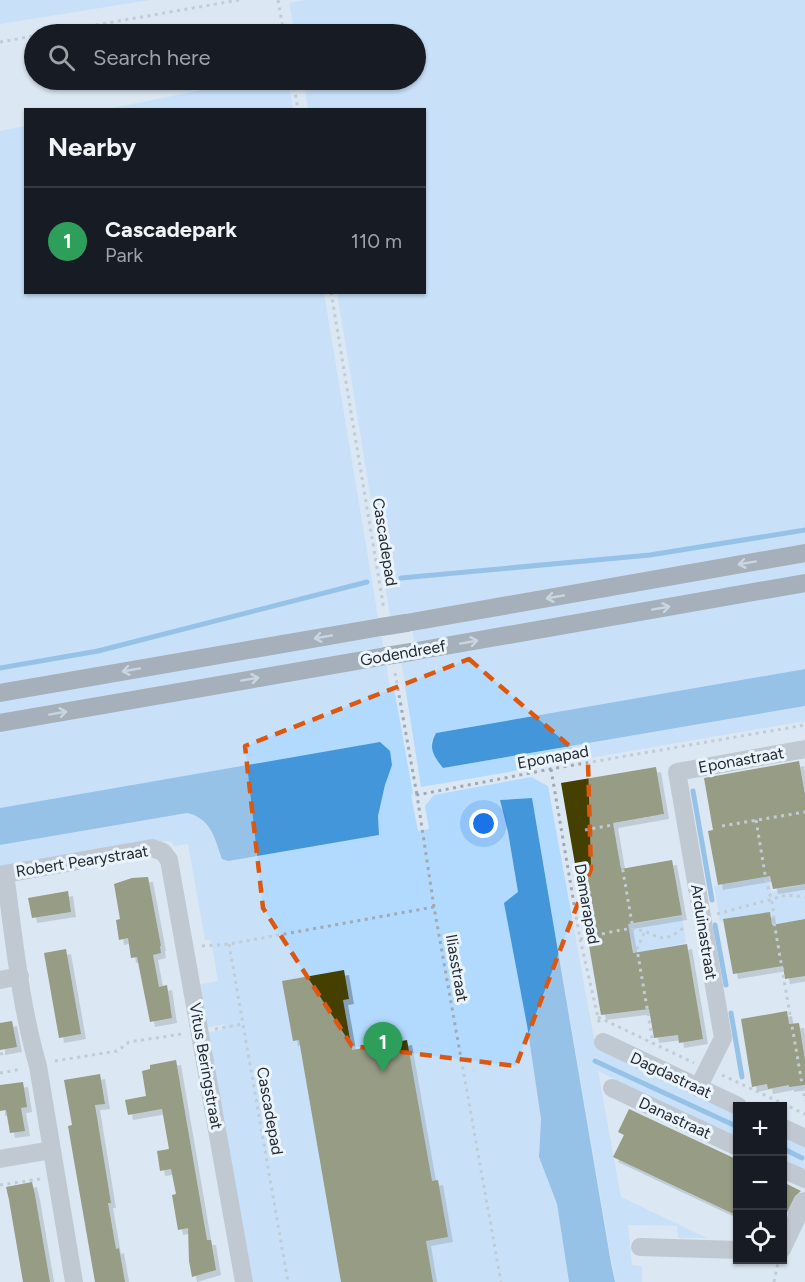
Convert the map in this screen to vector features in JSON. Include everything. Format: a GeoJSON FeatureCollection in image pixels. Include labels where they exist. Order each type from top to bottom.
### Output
{"type":"FeatureCollection","features":[{"type":"Feature","properties":{"kind":"main road","name":"Godendreef"},"geometry":{"type":"LineString","coordinates":[[0,693],[383,620],[406,623],[805,553]]}},
{"type":"Feature","properties":{"kind":"main road","name":"Godendreef"},"geometry":{"type":"LineString","coordinates":[[0,723],[390,659],[411,652],[805,583]]}},
{"type":"Feature","properties":{"kind":"street","name":"Eponastraat"},"geometry":{"type":"LineString","coordinates":[[677,772],[805,749]]}},
{"type":"Feature","properties":{"kind":"street","name":"Arduinastraat"},"geometry":{"type":"LineString","coordinates":[[677,772],[723,1038],[698,1088]]}},
{"type":"Feature","properties":{"kind":"street","name":"Robert Pearystraat"},"geometry":{"type":"LineString","coordinates":[[3,874],[152,848],[163,852]]}},
{"type":"Feature","properties":{"kind":"street","name":"Vitus Beringstraat"},"geometry":{"type":"LineString","coordinates":[[163,852],[169,860],[244,1282]]}},
{"type":"Feature","properties":{"kind":"street"},"geometry":{"type":"LineString","coordinates":[[3,874],[74,1282]]}},
{"type":"Feature","properties":{"kind":"street"},"geometry":{"type":"LineString","coordinates":[[0,980],[20,976]]}},
{"type":"Feature","properties":{"kind":"street","name":"Dagdastraat"},"geometry":{"type":"LineString","coordinates":[[603,1042],[733,1105]]}},
{"type":"Feature","properties":{"kind":"street","name":"Danastraat"},"geometry":{"type":"LineString","coordinates":[[612,1088],[733,1145]]}},
{"type":"Feature","properties":{"kind":"street"},"geometry":{"type":"LineString","coordinates":[[787,1129],[805,1138]]}},
{"type":"Feature","properties":{"kind":"street"},"geometry":{"type":"LineString","coordinates":[[0,1159],[52,1150]]}},
{"type":"Feature","properties":{"kind":"street"},"geometry":{"type":"LineString","coordinates":[[787,1171],[805,1179]]}},
{"type":"Feature","properties":{"kind":"street"},"geometry":{"type":"LineString","coordinates":[[787,1240],[805,1201]]}},
{"type":"Feature","properties":{"kind":"street"},"geometry":{"type":"LineString","coordinates":[[640,1247],[733,1250]]}},
{"type":"Feature","properties":{"kind":"path"},"geometry":{"type":"LineString","coordinates":[[101,24],[239,0]]}},
{"type":"Feature","properties":{"kind":"path"},"geometry":{"type":"LineString","coordinates":[[278,0],[283,24]]}},
{"type":"Feature","properties":{"kind":"path"},"geometry":{"type":"LineString","coordinates":[[0,42],[24,38]]}},
{"type":"Feature","properties":{"kind":"path"},"geometry":{"type":"LineString","coordinates":[[295,90],[298,108]]}},
{"type":"Feature","properties":{"kind":"path","name":"Cascadepad"},"geometry":{"type":"LineString","coordinates":[[331,294],[383,620]]}},
{"type":"Feature","properties":{"kind":"path"},"geometry":{"type":"LineString","coordinates":[[185,948],[229,944],[434,907],[417,795],[390,659]]}},
{"type":"Feature","properties":{"kind":"path","name":"Eponapad"},"geometry":{"type":"LineString","coordinates":[[417,795],[805,725]]}},
{"type":"Feature","properties":{"kind":"path","name":"Damarapad"},"geometry":{"type":"LineString","coordinates":[[551,769],[580,939],[603,1042]]}},
{"type":"Feature","properties":{"kind":"path"},"geometry":{"type":"LineString","coordinates":[[723,826],[805,812]]}},
{"type":"Feature","properties":{"kind":"path"},"geometry":{"type":"LineString","coordinates":[[585,830],[666,815],[668,827]]}},
{"type":"Feature","properties":{"kind":"path"},"geometry":{"type":"LineString","coordinates":[[756,820],[766,880],[773,906],[805,1101]]}},
{"type":"Feature","properties":{"kind":"path"},"geometry":{"type":"LineString","coordinates":[[615,825],[633,929]]}},
{"type":"Feature","properties":{"kind":"path","name":"Iliasstraat"},"geometry":{"type":"LineString","coordinates":[[434,907],[501,1282]]}},
{"type":"Feature","properties":{"kind":"path"},"geometry":{"type":"LineString","coordinates":[[686,926],[688,937]]}},
{"type":"Feature","properties":{"kind":"path"},"geometry":{"type":"LineString","coordinates":[[644,933],[637,949],[653,1043]]}},
{"type":"Feature","properties":{"kind":"path","name":"Cascadepad"},"geometry":{"type":"LineString","coordinates":[[229,944],[288,1282]]}},
{"type":"Feature","properties":{"kind":"path"},"geometry":{"type":"LineString","coordinates":[[598,1017],[805,1114]]}},
{"type":"Feature","properties":{"kind":"path"},"geometry":{"type":"LineString","coordinates":[[0,1073],[117,1051],[129,1042],[243,1024]]}},
{"type":"Feature","properties":{"kind":"path"},"geometry":{"type":"LineString","coordinates":[[0,1185],[56,1176]]}},
{"type":"Feature","properties":{"kind":"path"},"geometry":{"type":"LineString","coordinates":[[774,1282],[777,1264]]}},
{"type":"Feature","properties":{"kind":"highlighted area"},"geometry":{"type":"Polygon","coordinates":[[[469,659],[588,762],[591,869],[516,1066],[352,1046],[263,908],[245,746],[469,659]]]}},
{"type":"Feature","properties":{"kind":"shaded area"},"geometry":{"type":"Polygon","coordinates":[[[0,0],[150,0],[0,24],[0,0]]]}},
{"type":"Feature","properties":{"kind":"shaded area"},"geometry":{"type":"Polygon","coordinates":[[[306,0],[805,0],[805,547],[391,621],[337,294],[426,294],[426,108],[308,108],[305,90],[426,90],[426,24],[293,24],[289,3],[306,0]]]}},
{"type":"Feature","properties":{"kind":"shaded area"},"geometry":{"type":"Polygon","coordinates":[[[202,90],[290,90],[293,108],[112,108],[202,90]]]}},
{"type":"Feature","properties":{"kind":"shaded area"},"geometry":{"type":"Polygon","coordinates":[[[24,126],[24,294],[324,294],[379,623],[0,688],[0,131],[24,126]]]}},
{"type":"Feature","properties":{"kind":"shaded area"},"geometry":{"type":"Polygon","coordinates":[[[805,558],[805,579],[415,646],[412,627],[805,558]]]}},
{"type":"Feature","properties":{"kind":"shaded area"},"geometry":{"type":"Polygon","coordinates":[[[805,589],[805,669],[436,733],[431,743],[443,768],[805,706],[805,721],[421,787],[401,660],[805,589]]]}},
{"type":"Feature","properties":{"kind":"shaded area"},"geometry":{"type":"Polygon","coordinates":[[[381,632],[384,652],[0,719],[0,698],[381,632]]]}},
{"type":"Feature","properties":{"kind":"shaded area"},"geometry":{"type":"Polygon","coordinates":[[[386,661],[390,689],[394,688],[418,831],[429,829],[425,806],[434,795],[531,777],[548,786],[595,1044],[733,1110],[733,1137],[598,1071],[621,1197],[707,1238],[678,1238],[677,1226],[628,1225],[632,1265],[642,1266],[642,1282],[615,1282],[532,798],[500,800],[518,892],[527,1025],[541,1119],[539,1157],[557,1204],[569,1282],[250,1282],[207,1033],[225,1029],[224,1024],[206,1028],[198,985],[218,981],[211,940],[205,940],[188,844],[174,846],[172,842],[167,841],[0,870],[0,845],[187,813],[202,819],[207,824],[222,859],[379,835],[378,816],[387,777],[0,808],[0,728],[386,661]]]}},
{"type":"Feature","properties":{"kind":"shaded area"},"geometry":{"type":"Polygon","coordinates":[[[768,876],[771,892],[805,885],[805,919],[773,925],[770,913],[720,921],[714,886],[768,876]]]}},
{"type":"Feature","properties":{"kind":"shaded area"},"geometry":{"type":"Polygon","coordinates":[[[682,916],[686,943],[635,953],[632,939],[589,946],[587,931],[682,916]]]}},
{"type":"Feature","properties":{"kind":"shaded area"},"geometry":{"type":"Polygon","coordinates":[[[787,1136],[805,1145],[804,1171],[787,1162],[787,1136]]]}},
{"type":"Feature","properties":{"kind":"water"},"geometry":{"type":"Polygon","coordinates":[[[805,669],[805,706],[443,768],[432,747],[436,733],[805,669]]]}},
{"type":"Feature","properties":{"kind":"water"},"geometry":{"type":"Polygon","coordinates":[[[380,742],[390,751],[392,765],[378,816],[379,835],[228,861],[222,859],[207,824],[202,819],[187,813],[0,845],[0,808],[380,742]]]}},
{"type":"Feature","properties":{"kind":"water"},"geometry":{"type":"Polygon","coordinates":[[[532,798],[615,1282],[569,1282],[557,1204],[539,1157],[541,1119],[527,1025],[504,903],[518,892],[500,800],[532,798]]]}},
{"type":"Feature","properties":{"kind":"building"},"geometry":{"type":"Polygon","coordinates":[[[799,761],[805,795],[805,884],[773,889],[770,876],[718,885],[708,831],[713,830],[704,778],[799,761]]]}},
{"type":"Feature","properties":{"kind":"building"},"geometry":{"type":"Polygon","coordinates":[[[656,767],[664,814],[613,823],[621,869],[672,860],[682,915],[628,924],[633,953],[687,944],[703,1039],[679,1043],[678,1035],[654,1038],[649,1009],[601,1015],[561,783],[656,767]]]}},
{"type":"Feature","properties":{"kind":"building"},"geometry":{"type":"Polygon","coordinates":[[[148,877],[161,946],[161,953],[153,955],[159,987],[167,985],[172,1018],[150,1022],[137,957],[131,958],[128,938],[119,940],[116,920],[120,919],[114,884],[132,878],[148,877]]]}},
{"type":"Feature","properties":{"kind":"building"},"geometry":{"type":"Polygon","coordinates":[[[68,891],[71,912],[32,918],[28,898],[68,891]]]}},
{"type":"Feature","properties":{"kind":"building"},"geometry":{"type":"Polygon","coordinates":[[[770,912],[772,925],[805,919],[805,976],[785,979],[783,966],[733,974],[723,919],[770,912]]]}},
{"type":"Feature","properties":{"kind":"building"},"geometry":{"type":"Polygon","coordinates":[[[66,949],[81,1034],[59,1038],[44,953],[66,949]]]}},
{"type":"Feature","properties":{"kind":"building"},"geometry":{"type":"Polygon","coordinates":[[[344,970],[349,999],[343,1000],[352,1050],[407,1040],[432,1181],[438,1180],[448,1237],[426,1241],[433,1282],[341,1282],[299,1040],[293,1041],[282,981],[344,970]]]}},
{"type":"Feature","properties":{"kind":"building"},"geometry":{"type":"Polygon","coordinates":[[[787,1011],[789,1024],[799,1023],[805,1060],[805,1085],[768,1089],[767,1084],[752,1087],[741,1019],[787,1011]]]}},
{"type":"Feature","properties":{"kind":"building"},"geometry":{"type":"Polygon","coordinates":[[[12,1021],[17,1047],[0,1050],[0,1023],[12,1021]]]}},
{"type":"Feature","properties":{"kind":"building"},"geometry":{"type":"Polygon","coordinates":[[[176,1060],[207,1240],[211,1240],[216,1270],[192,1277],[188,1228],[178,1230],[172,1195],[176,1194],[171,1169],[160,1171],[157,1151],[169,1149],[162,1109],[128,1115],[125,1100],[146,1096],[142,1071],[150,1069],[150,1065],[176,1060]]]}},
{"type":"Feature","properties":{"kind":"building"},"geometry":{"type":"Polygon","coordinates":[[[100,1074],[105,1104],[95,1105],[111,1203],[108,1203],[116,1249],[119,1248],[125,1282],[95,1282],[68,1126],[72,1125],[64,1080],[100,1074]]]}},
{"type":"Feature","properties":{"kind":"building"},"geometry":{"type":"Polygon","coordinates":[[[23,1082],[27,1107],[21,1108],[25,1131],[10,1133],[6,1110],[0,1111],[0,1085],[23,1082]]]}},
{"type":"Feature","properties":{"kind":"building"},"geometry":{"type":"Polygon","coordinates":[[[629,1109],[733,1158],[733,1214],[613,1157],[624,1135],[618,1132],[629,1109]]]}},
{"type":"Feature","properties":{"kind":"building"},"geometry":{"type":"Polygon","coordinates":[[[32,1182],[50,1282],[23,1282],[6,1187],[32,1182]]]}},
{"type":"Feature","properties":{"kind":"building"},"geometry":{"type":"Polygon","coordinates":[[[787,1184],[801,1191],[795,1196],[787,1212],[787,1184]]]}},
{"type":"Feature","properties":{"kind":"waterway"},"geometry":{"type":"LineString","coordinates":[[401,578],[650,555],[805,530]]}},
{"type":"Feature","properties":{"kind":"waterway"},"geometry":{"type":"LineString","coordinates":[[0,668],[98,651],[367,582]]}},
{"type":"Feature","properties":{"kind":"waterway"},"geometry":{"type":"LineString","coordinates":[[693,791],[712,900]]}},
{"type":"Feature","properties":{"kind":"waterway"},"geometry":{"type":"LineString","coordinates":[[715,925],[726,985]]}},
{"type":"Feature","properties":{"kind":"waterway"},"geometry":{"type":"LineString","coordinates":[[731,1013],[742,1077]]}},
{"type":"Feature","properties":{"kind":"waterway"},"geometry":{"type":"LineString","coordinates":[[595,1061],[733,1125]]}},
{"type":"Feature","properties":{"kind":"waterway"},"geometry":{"type":"LineString","coordinates":[[787,1150],[802,1158]]}},
{"type":"Feature","properties":{"kind":"place","name":"Cascadepark"},"geometry":{"type":"Point","coordinates":[383,1072]}}]}
